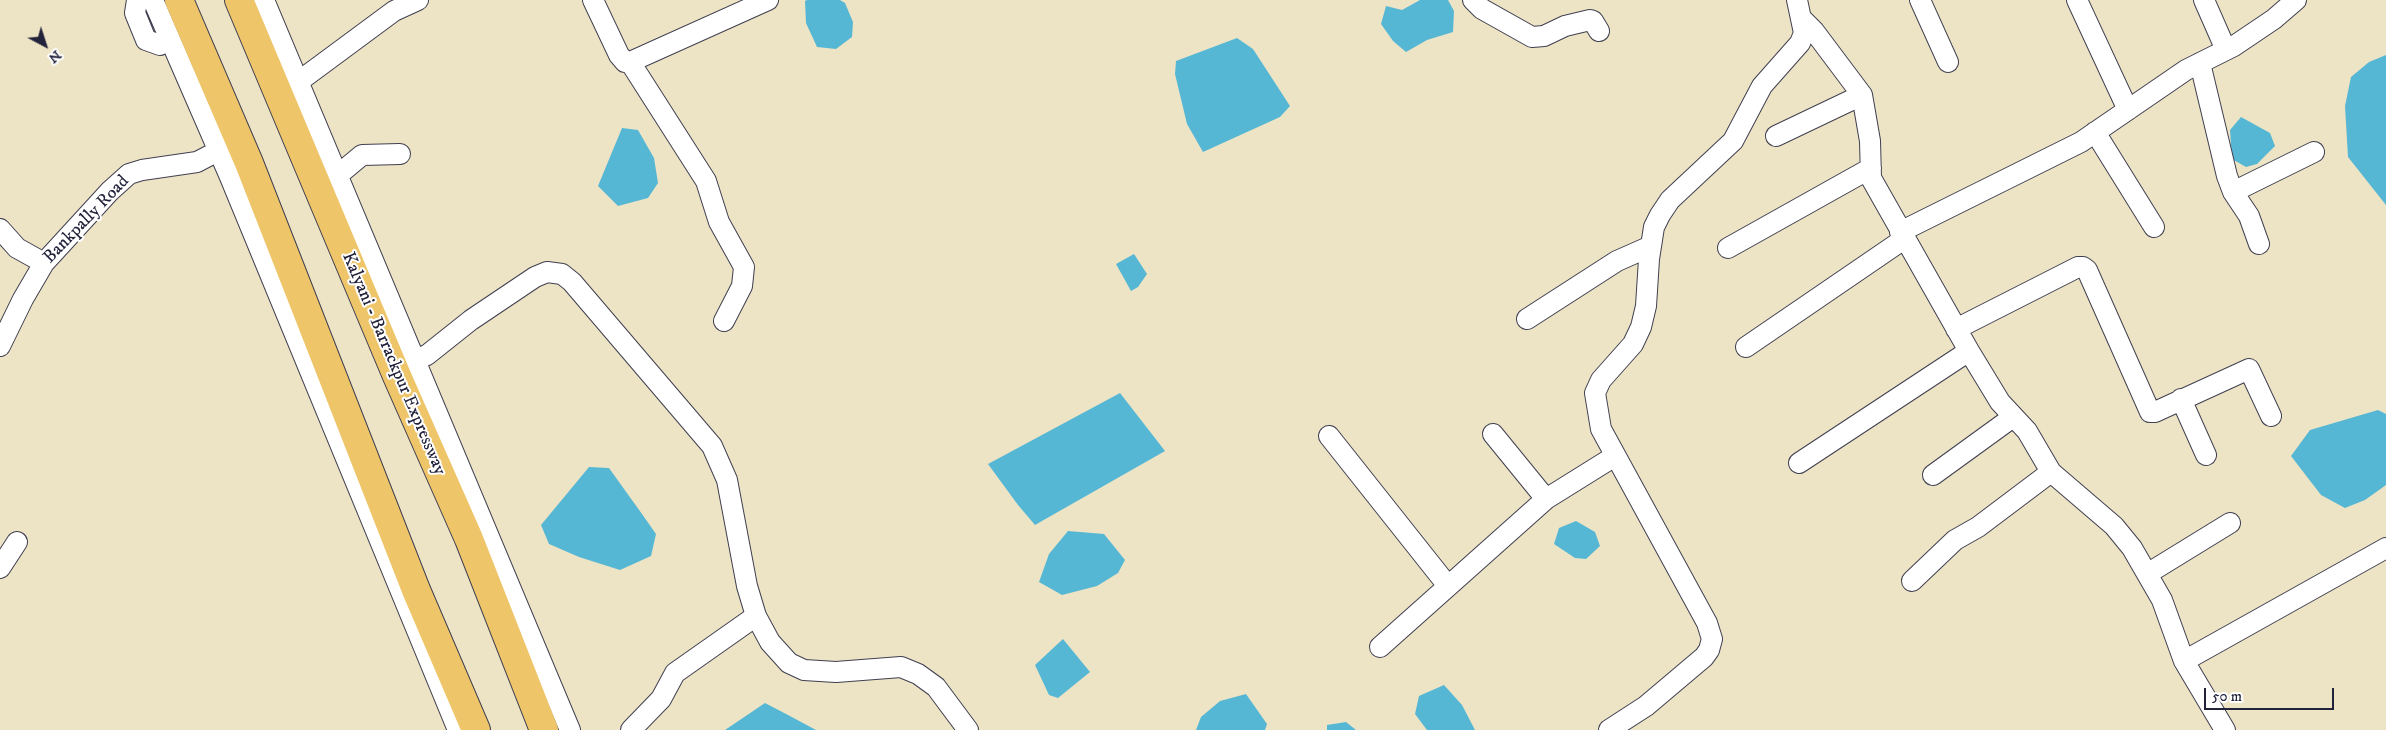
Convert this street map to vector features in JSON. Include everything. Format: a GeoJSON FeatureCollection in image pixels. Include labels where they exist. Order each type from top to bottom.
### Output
{"type":"FeatureCollection","features":[{"type":"Feature","properties":{"kind":"highway"},"geometry":{"type":"LineString","coordinates":[[178,0],[249,163],[416,590],[476,730]]}},
{"type":"Feature","properties":{"kind":"highway","name":"Kalyani - Barrackpur Expressway"},"geometry":{"type":"LineString","coordinates":[[239,0],[390,358],[469,539],[544,730]]}},
{"type":"Feature","properties":{"kind":"street"},"geometry":{"type":"LineString","coordinates":[[137,0],[134,13],[146,40],[160,45],[170,39]]}},
{"type":"Feature","properties":{"kind":"street"},"geometry":{"type":"LineString","coordinates":[[153,0],[218,151],[458,730]]}},
{"type":"Feature","properties":{"kind":"street"},"geometry":{"type":"LineString","coordinates":[[264,0],[570,730]]}},
{"type":"Feature","properties":{"kind":"street"},"geometry":{"type":"LineString","coordinates":[[298,82],[394,11],[418,0]]}},
{"type":"Feature","properties":{"kind":"street"},"geometry":{"type":"LineString","coordinates":[[593,0],[618,55],[626,62],[630,62],[768,0]]}},
{"type":"Feature","properties":{"kind":"street"},"geometry":{"type":"LineString","coordinates":[[1473,0],[1482,9],[1532,37],[1544,36],[1565,26],[1590,20],[1593,21],[1599,31]]}},
{"type":"Feature","properties":{"kind":"street"},"geometry":{"type":"LineString","coordinates":[[1609,730],[1646,706],[1704,657],[1709,650],[1712,639],[1707,623],[1601,429],[1595,393],[1601,380],[1633,344],[1641,327],[1646,306],[1654,227],[1670,200],[1733,141],[1762,86],[1800,43],[1804,33],[1803,20],[1797,0]]}},
{"type":"Feature","properties":{"kind":"street"},"geometry":{"type":"LineString","coordinates":[[1920,0],[1948,62]]}},
{"type":"Feature","properties":{"kind":"street"},"geometry":{"type":"LineString","coordinates":[[2077,0],[2128,110]]}},
{"type":"Feature","properties":{"kind":"street"},"geometry":{"type":"LineString","coordinates":[[2204,0],[2226,50]]}},
{"type":"Feature","properties":{"kind":"street"},"geometry":{"type":"LineString","coordinates":[[1746,347],[1902,235],[2081,142],[2200,62],[2226,50],[2274,19],[2296,0]]}},
{"type":"Feature","properties":{"kind":"street"},"geometry":{"type":"LineString","coordinates":[[1803,20],[1814,31],[1862,95],[1870,140],[1871,178],[1969,351],[2000,402],[2027,431],[2051,472],[2114,526],[2132,548],[2162,600],[2184,660],[2226,730]]}},
{"type":"Feature","properties":{"kind":"street"},"geometry":{"type":"LineString","coordinates":[[630,62],[706,181],[719,222],[744,267],[742,286],[724,321]]}},
{"type":"Feature","properties":{"kind":"street"},"geometry":{"type":"LineString","coordinates":[[2200,62],[2227,176],[2233,192],[2249,216],[2259,244]]}},
{"type":"Feature","properties":{"kind":"street"},"geometry":{"type":"LineString","coordinates":[[1776,136],[1862,95]]}},
{"type":"Feature","properties":{"kind":"street"},"geometry":{"type":"LineString","coordinates":[[2095,132],[2154,227]]}},
{"type":"Feature","properties":{"kind":"street","name":"Bankpally Road"},"geometry":{"type":"LineString","coordinates":[[0,346],[23,299],[44,263],[110,191],[129,174],[142,170],[197,162],[218,151]]}},
{"type":"Feature","properties":{"kind":"street"},"geometry":{"type":"LineString","coordinates":[[2233,192],[2314,152]]}},
{"type":"Feature","properties":{"kind":"street"},"geometry":{"type":"LineString","coordinates":[[338,175],[362,155],[400,154]]}},
{"type":"Feature","properties":{"kind":"street"},"geometry":{"type":"LineString","coordinates":[[1728,248],[1871,168]]}},
{"type":"Feature","properties":{"kind":"street"},"geometry":{"type":"LineString","coordinates":[[0,229],[17,248],[44,263]]}},
{"type":"Feature","properties":{"kind":"street"},"geometry":{"type":"LineString","coordinates":[[1527,319],[1618,261],[1651,246]]}},
{"type":"Feature","properties":{"kind":"street"},"geometry":{"type":"LineString","coordinates":[[1956,328],[2078,267],[2083,267],[2087,270],[2147,408],[2155,412],[2249,369],[2271,416]]}},
{"type":"Feature","properties":{"kind":"street"},"geometry":{"type":"LineString","coordinates":[[414,360],[427,355],[471,320],[535,277],[547,272],[562,274],[572,282],[712,446],[727,480],[747,586],[756,616],[770,642],[789,663],[804,670],[836,672],[901,667],[918,674],[936,687],[968,730]]}},
{"type":"Feature","properties":{"kind":"street"},"geometry":{"type":"LineString","coordinates":[[1799,463],[1969,351]]}},
{"type":"Feature","properties":{"kind":"street"},"geometry":{"type":"LineString","coordinates":[[2181,400],[2206,455]]}},
{"type":"Feature","properties":{"kind":"street"},"geometry":{"type":"LineString","coordinates":[[1933,475],[2013,417]]}},
{"type":"Feature","properties":{"kind":"street"},"geometry":{"type":"LineString","coordinates":[[1493,434],[1546,499]]}},
{"type":"Feature","properties":{"kind":"street"},"geometry":{"type":"LineString","coordinates":[[1329,436],[1448,586]]}},
{"type":"Feature","properties":{"kind":"street"},"geometry":{"type":"LineString","coordinates":[[1380,647],[1546,499],[1615,456]]}},
{"type":"Feature","properties":{"kind":"street"},"geometry":{"type":"LineString","coordinates":[[1912,581],[1955,540],[1978,527],[2051,472]]}},
{"type":"Feature","properties":{"kind":"street"},"geometry":{"type":"LineString","coordinates":[[2147,574],[2230,523]]}},
{"type":"Feature","properties":{"kind":"street"},"geometry":{"type":"LineString","coordinates":[[0,568],[17,542]]}},
{"type":"Feature","properties":{"kind":"street"},"geometry":{"type":"LineString","coordinates":[[2184,660],[2386,548]]}},
{"type":"Feature","properties":{"kind":"street"},"geometry":{"type":"LineString","coordinates":[[631,730],[657,703],[675,674],[756,616]]}},
{"type":"Feature","properties":{"kind":"water"},"geometry":{"type":"Polygon","coordinates":[[[840,0],[845,3],[853,22],[852,37],[836,49],[817,47],[806,23],[805,1],[840,0]]]}},
{"type":"Feature","properties":{"kind":"water"},"geometry":{"type":"Polygon","coordinates":[[[1420,0],[1448,0],[1454,11],[1453,32],[1427,40],[1406,52],[1393,41],[1381,24],[1386,6],[1402,10],[1420,0]]]}},
{"type":"Feature","properties":{"kind":"water"},"geometry":{"type":"Polygon","coordinates":[[[1237,38],[1253,49],[1290,106],[1280,117],[1203,152],[1187,124],[1175,74],[1176,61],[1237,38]]]}},
{"type":"Feature","properties":{"kind":"water"},"geometry":{"type":"Polygon","coordinates":[[[2386,55],[2386,205],[2348,157],[2345,106],[2351,77],[2369,62],[2386,55]]]}},
{"type":"Feature","properties":{"kind":"water"},"geometry":{"type":"Polygon","coordinates":[[[2241,117],[2270,133],[2275,146],[2257,164],[2246,167],[2232,159],[2230,130],[2241,117]]]}},
{"type":"Feature","properties":{"kind":"water"},"geometry":{"type":"Polygon","coordinates":[[[622,128],[638,130],[654,158],[658,183],[648,198],[618,206],[598,186],[622,128]]]}},
{"type":"Feature","properties":{"kind":"water"},"geometry":{"type":"Polygon","coordinates":[[[1134,254],[1147,274],[1138,287],[1131,291],[1116,264],[1134,254]]]}},
{"type":"Feature","properties":{"kind":"water"},"geometry":{"type":"Polygon","coordinates":[[[1120,393],[1165,451],[1035,525],[988,464],[1120,393]]]}},
{"type":"Feature","properties":{"kind":"water"},"geometry":{"type":"Polygon","coordinates":[[[2378,410],[2386,414],[2386,485],[2365,500],[2345,508],[2321,495],[2291,456],[2310,430],[2378,410]]]}},
{"type":"Feature","properties":{"kind":"water"},"geometry":{"type":"Polygon","coordinates":[[[589,467],[609,468],[656,534],[651,556],[620,570],[579,557],[549,544],[541,525],[589,467]]]}},
{"type":"Feature","properties":{"kind":"water"},"geometry":{"type":"Polygon","coordinates":[[[1576,521],[1595,532],[1600,546],[1586,559],[1575,558],[1554,544],[1559,528],[1576,521]]]}},
{"type":"Feature","properties":{"kind":"water"},"geometry":{"type":"Polygon","coordinates":[[[1068,531],[1104,534],[1125,560],[1118,573],[1097,586],[1062,595],[1039,582],[1049,554],[1068,531]]]}},
{"type":"Feature","properties":{"kind":"water"},"geometry":{"type":"Polygon","coordinates":[[[1063,639],[1090,672],[1058,698],[1049,695],[1035,665],[1063,639]]]}},
{"type":"Feature","properties":{"kind":"water"},"geometry":{"type":"Polygon","coordinates":[[[1444,685],[1462,705],[1475,730],[1427,730],[1415,714],[1419,696],[1444,685]]]}},
{"type":"Feature","properties":{"kind":"water"},"geometry":{"type":"Polygon","coordinates":[[[1246,694],[1267,724],[1265,730],[1196,730],[1201,717],[1220,701],[1246,694]]]}},
{"type":"Feature","properties":{"kind":"water"},"geometry":{"type":"Polygon","coordinates":[[[765,703],[788,715],[816,730],[725,730],[765,703]]]}},
{"type":"Feature","properties":{"kind":"water"},"geometry":{"type":"Polygon","coordinates":[[[1346,722],[1356,730],[1327,730],[1327,725],[1346,722]]]}}]}
